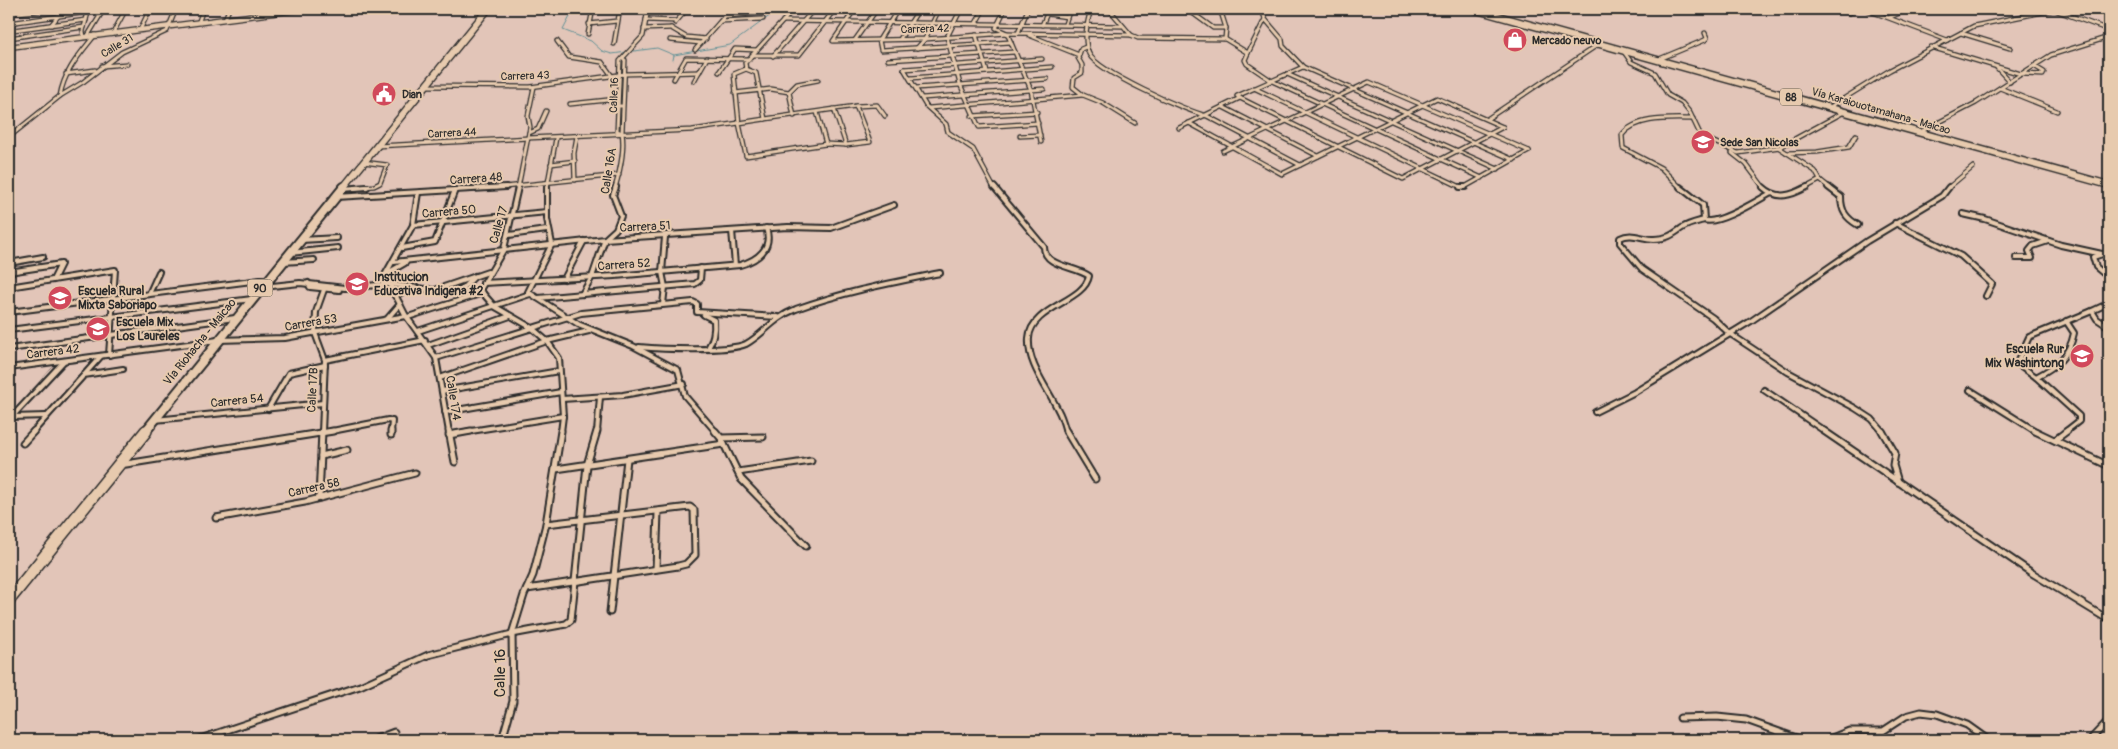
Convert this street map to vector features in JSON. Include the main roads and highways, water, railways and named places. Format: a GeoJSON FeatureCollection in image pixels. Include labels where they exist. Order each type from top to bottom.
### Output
{"type":"FeatureCollection","features":[{"type":"Feature","properties":{"kind":"highway","name":"Vía Riohacha - Maicao"},"geometry":{"type":"LineString","coordinates":[[9,600],[14,588],[154,420],[488,9]]}},
{"type":"Feature","properties":{"kind":"highway","name":"Vía Karaiouotamahana - Maicao"},"geometry":{"type":"LineString","coordinates":[[1473,9],[2109,185]]}},
{"type":"Feature","properties":{"kind":"waterway"},"geometry":{"type":"LineString","coordinates":[[574,9],[563,30],[591,41],[602,51],[612,54],[657,48],[674,55]]}},
{"type":"Feature","properties":{"kind":"waterway"},"geometry":{"type":"LineString","coordinates":[[674,55],[730,45],[779,9]]}},
{"type":"Feature","properties":{"kind":"waterway"},"geometry":{"type":"LineString","coordinates":[[673,60],[674,55]]}},
{"type":"Feature","properties":{"kind":"place","name":"Mercado neuvo"},"geometry":{"type":"Point","coordinates":[1515,40]}},
{"type":"Feature","properties":{"kind":"place","name":"Dian"},"geometry":{"type":"Point","coordinates":[384,94]}},
{"type":"Feature","properties":{"kind":"place","name":"Sede San Nicolas"},"geometry":{"type":"Point","coordinates":[1703,142]}},
{"type":"Feature","properties":{"kind":"place","name":"Institucion Educativa Indigena #2"},"geometry":{"type":"Point","coordinates":[357,284]}},
{"type":"Feature","properties":{"kind":"place","name":"Escuela Rural Mixta Saboriapo"},"geometry":{"type":"Point","coordinates":[60,298]}},
{"type":"Feature","properties":{"kind":"place","name":"Escuela Mix Los Laureles"},"geometry":{"type":"Point","coordinates":[98,329]}},
{"type":"Feature","properties":{"kind":"place","name":"Escuela Rur Mix Washintong"},"geometry":{"type":"Point","coordinates":[2082,356]}}]}
